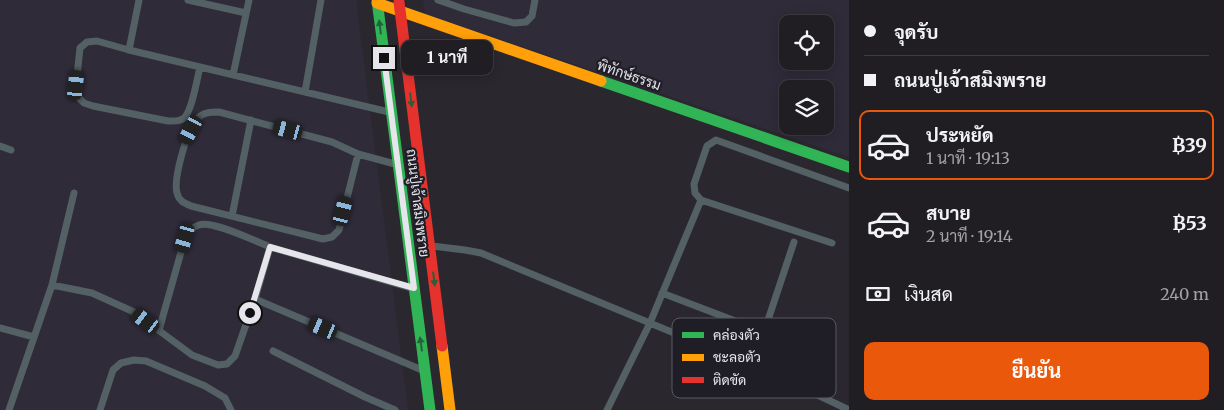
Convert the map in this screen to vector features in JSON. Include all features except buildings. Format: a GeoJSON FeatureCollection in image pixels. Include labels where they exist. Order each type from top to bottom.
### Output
{"type":"FeatureCollection","features":[{"type":"Feature","properties":{"kind":"main road","name":"พิทักษ์ธรรม"},"geometry":{"type":"LineString","coordinates":[[377,2],[399,6],[849,167]]}},
{"type":"Feature","properties":{"kind":"main road","name":"ถนนปู่เจ้าสมิงพราย"},"geometry":{"type":"LineString","coordinates":[[377,2],[430,410]]}},
{"type":"Feature","properties":{"kind":"main road","name":"ถนนปู่เจ้าสมิงพราย"},"geometry":{"type":"LineString","coordinates":[[399,6],[450,410]]}},
{"type":"Feature","properties":{"kind":"lane"},"geometry":{"type":"LineString","coordinates":[[128,50],[139,0]]}},
{"type":"Feature","properties":{"kind":"lane"},"geometry":{"type":"LineString","coordinates":[[188,0],[246,14]]}},
{"type":"Feature","properties":{"kind":"lane"},"geometry":{"type":"LineString","coordinates":[[234,75],[249,0]]}},
{"type":"Feature","properties":{"kind":"lane"},"geometry":{"type":"LineString","coordinates":[[305,92],[321,0]]}},
{"type":"Feature","properties":{"kind":"lane"},"geometry":{"type":"LineString","coordinates":[[438,0],[514,22],[526,22],[532,16],[535,0]]}},
{"type":"Feature","properties":{"kind":"lane"},"geometry":{"type":"LineString","coordinates":[[200,67],[191,105],[186,117],[178,121],[168,121],[93,106],[84,103],[77,96],[76,85],[80,48],[87,42],[97,41],[391,112]]}},
{"type":"Feature","properties":{"kind":"lane"},"geometry":{"type":"LineString","coordinates":[[358,154],[338,230],[332,237],[323,239],[191,206],[181,201],[177,194],[176,183],[185,142],[197,118],[207,112],[219,112],[332,142],[358,154],[398,164]]}},
{"type":"Feature","properties":{"kind":"lane"},"geometry":{"type":"LineString","coordinates":[[232,216],[251,120]]}},
{"type":"Feature","properties":{"kind":"lane"},"geometry":{"type":"LineString","coordinates":[[832,243],[701,200],[695,193],[694,184],[707,146],[716,140],[849,188]]}},
{"type":"Feature","properties":{"kind":"lane"},"geometry":{"type":"LineString","coordinates":[[0,146],[11,150]]}},
{"type":"Feature","properties":{"kind":"lane"},"geometry":{"type":"LineString","coordinates":[[10,410],[52,285],[74,193]]}},
{"type":"Feature","properties":{"kind":"lane"},"geometry":{"type":"LineString","coordinates":[[606,410],[650,323],[701,200]]}},
{"type":"Feature","properties":{"kind":"lane"},"geometry":{"type":"LineString","coordinates":[[159,330],[185,238],[191,229],[200,224],[214,224],[270,247],[414,288]]}},
{"type":"Feature","properties":{"kind":"lane"},"geometry":{"type":"LineString","coordinates":[[769,318],[794,242]]}},
{"type":"Feature","properties":{"kind":"lane"},"geometry":{"type":"LineString","coordinates":[[430,246],[481,253],[672,332]]}},
{"type":"Feature","properties":{"kind":"lane"},"geometry":{"type":"LineString","coordinates":[[52,285],[92,293],[134,312],[192,355],[218,365],[227,364],[235,356],[256,299],[270,247]]}},
{"type":"Feature","properties":{"kind":"lane"},"geometry":{"type":"LineString","coordinates":[[662,293],[727,318]]}},
{"type":"Feature","properties":{"kind":"lane"},"geometry":{"type":"LineString","coordinates":[[256,299],[425,372]]}},
{"type":"Feature","properties":{"kind":"lane"},"geometry":{"type":"LineString","coordinates":[[0,328],[34,337]]}},
{"type":"Feature","properties":{"kind":"lane"},"geometry":{"type":"LineString","coordinates":[[273,351],[357,394],[395,410]]}},
{"type":"Feature","properties":{"kind":"lane"},"geometry":{"type":"LineString","coordinates":[[100,410],[113,370],[121,363],[134,360],[146,361],[205,386],[225,398],[231,410]]}},
{"type":"Feature","properties":{"kind":"lane"},"geometry":{"type":"LineString","coordinates":[[824,398],[849,410]]}},
{"type":"Feature","properties":{"kind":"shaded area"},"geometry":{"type":"Polygon","coordinates":[[[0,0],[356,0],[408,410],[0,410],[0,0]]]}},
{"type":"Feature","properties":{"kind":"shaded area"},"geometry":{"type":"Polygon","coordinates":[[[423,0],[849,0],[849,157],[784,135],[834,135],[834,80],[779,80],[779,133],[425,14],[423,0]]]}},
{"type":"Feature","properties":{"kind":"traffic: fast"},"geometry":{"type":"LineString","coordinates":[[377,0],[430,410]]}},
{"type":"Feature","properties":{"kind":"traffic: fast"},"geometry":{"type":"LineString","coordinates":[[601,81],[849,167]]}},
{"type":"Feature","properties":{"kind":"traffic: slow"},"geometry":{"type":"LineString","coordinates":[[377,3],[601,81]]}},
{"type":"Feature","properties":{"kind":"traffic: slow"},"geometry":{"type":"LineString","coordinates":[[442,346],[450,410]]}},
{"type":"Feature","properties":{"kind":"traffic: jam"},"geometry":{"type":"LineString","coordinates":[[399,2],[442,346]]}},
{"type":"Feature","properties":{"kind":"route"},"geometry":{"type":"LineString","coordinates":[[250,313],[256,299],[270,247],[414,288],[384,58]]}}]}
